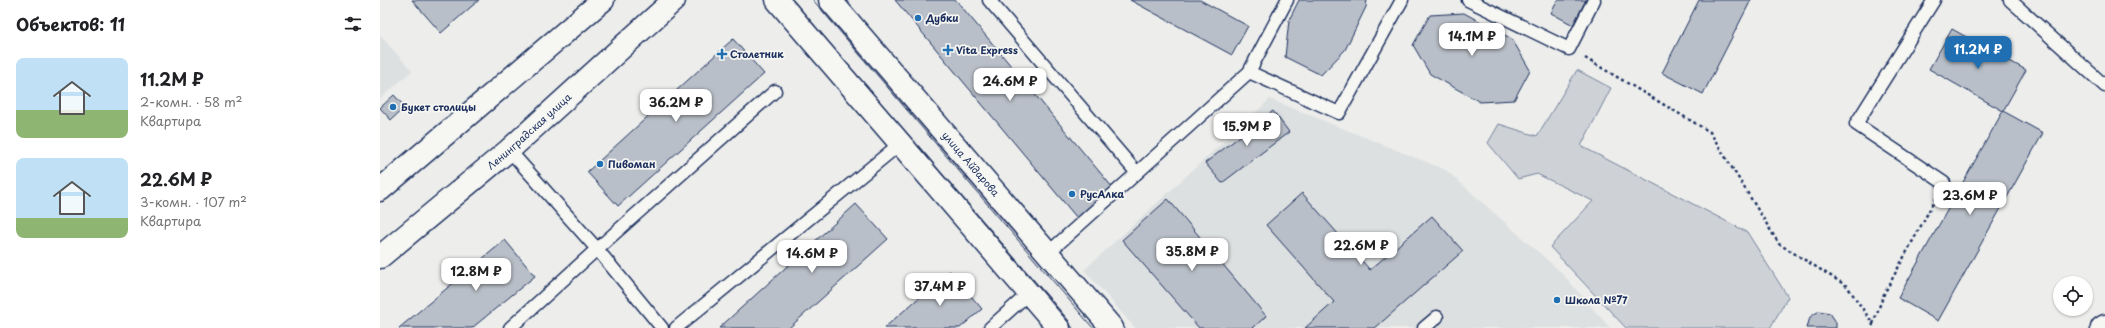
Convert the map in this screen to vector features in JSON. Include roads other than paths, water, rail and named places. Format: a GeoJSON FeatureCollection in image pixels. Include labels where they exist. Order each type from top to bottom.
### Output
{"type":"FeatureCollection","features":[{"type":"Feature","properties":{"kind":"main road"},"geometry":{"type":"LineString","coordinates":[[380,190],[603,0]]}},
{"type":"Feature","properties":{"kind":"main road","name":"Ленинградская улица"},"geometry":{"type":"LineString","coordinates":[[380,257],[509,150],[674,0]]}},
{"type":"Feature","properties":{"kind":"main road"},"geometry":{"type":"LineString","coordinates":[[777,0],[1059,328]]}},
{"type":"Feature","properties":{"kind":"main road","name":"улица Айдарова"},"geometry":{"type":"LineString","coordinates":[[830,0],[1112,328]]}},
{"type":"Feature","properties":{"kind":"lane"},"geometry":{"type":"LineString","coordinates":[[989,0],[1137,173]]}},
{"type":"Feature","properties":{"kind":"lane"},"geometry":{"type":"LineString","coordinates":[[1048,253],[1249,72],[1287,0]]}},
{"type":"Feature","properties":{"kind":"lane"},"geometry":{"type":"LineString","coordinates":[[1249,72],[1339,113],[1402,0]]}},
{"type":"Feature","properties":{"kind":"lane"},"geometry":{"type":"LineString","coordinates":[[1468,0],[1569,49],[1594,0]]}},
{"type":"Feature","properties":{"kind":"lane"},"geometry":{"type":"LineString","coordinates":[[1934,0],[1856,124],[1944,183]]}},
{"type":"Feature","properties":{"kind":"lane"},"geometry":{"type":"LineString","coordinates":[[2010,0],[2105,86]]}},
{"type":"Feature","properties":{"kind":"lane"},"geometry":{"type":"LineString","coordinates":[[510,328],[775,91]]}},
{"type":"Feature","properties":{"kind":"lane"},"geometry":{"type":"LineString","coordinates":[[676,328],[901,143]]}},
{"type":"Feature","properties":{"kind":"lane"},"geometry":{"type":"LineString","coordinates":[[509,150],[597,249],[662,328]]}},
{"type":"Feature","properties":{"kind":"lane"},"geometry":{"type":"LineString","coordinates":[[990,328],[1029,293]]}},
{"type":"Feature","properties":{"kind":"lane"},"geometry":{"type":"LineString","coordinates":[[1424,328],[1437,317]]}},
{"type":"Feature","properties":{"kind":"tram line"},"geometry":{"type":"LineString","coordinates":[[793,0],[1073,328]]}},
{"type":"Feature","properties":{"kind":"tram line"},"geometry":{"type":"LineString","coordinates":[[813,0],[1093,328]]}},
{"type":"Feature","properties":{"kind":"place","name":"Дубки"},"geometry":{"type":"Point","coordinates":[918,18]}},
{"type":"Feature","properties":{"kind":"place","name":"Vita Express"},"geometry":{"type":"Point","coordinates":[948,50]}},
{"type":"Feature","properties":{"kind":"place","name":"Столетник"},"geometry":{"type":"Point","coordinates":[722,54]}},
{"type":"Feature","properties":{"kind":"place","name":"Букет столицы"},"geometry":{"type":"Point","coordinates":[393,107]}},
{"type":"Feature","properties":{"kind":"place","name":"Пивоман"},"geometry":{"type":"Point","coordinates":[600,164]}},
{"type":"Feature","properties":{"kind":"place","name":"РусАлка"},"geometry":{"type":"Point","coordinates":[1072,194]}},
{"type":"Feature","properties":{"kind":"place","name":"Школа №77"},"geometry":{"type":"Point","coordinates":[1557,300]}}]}
